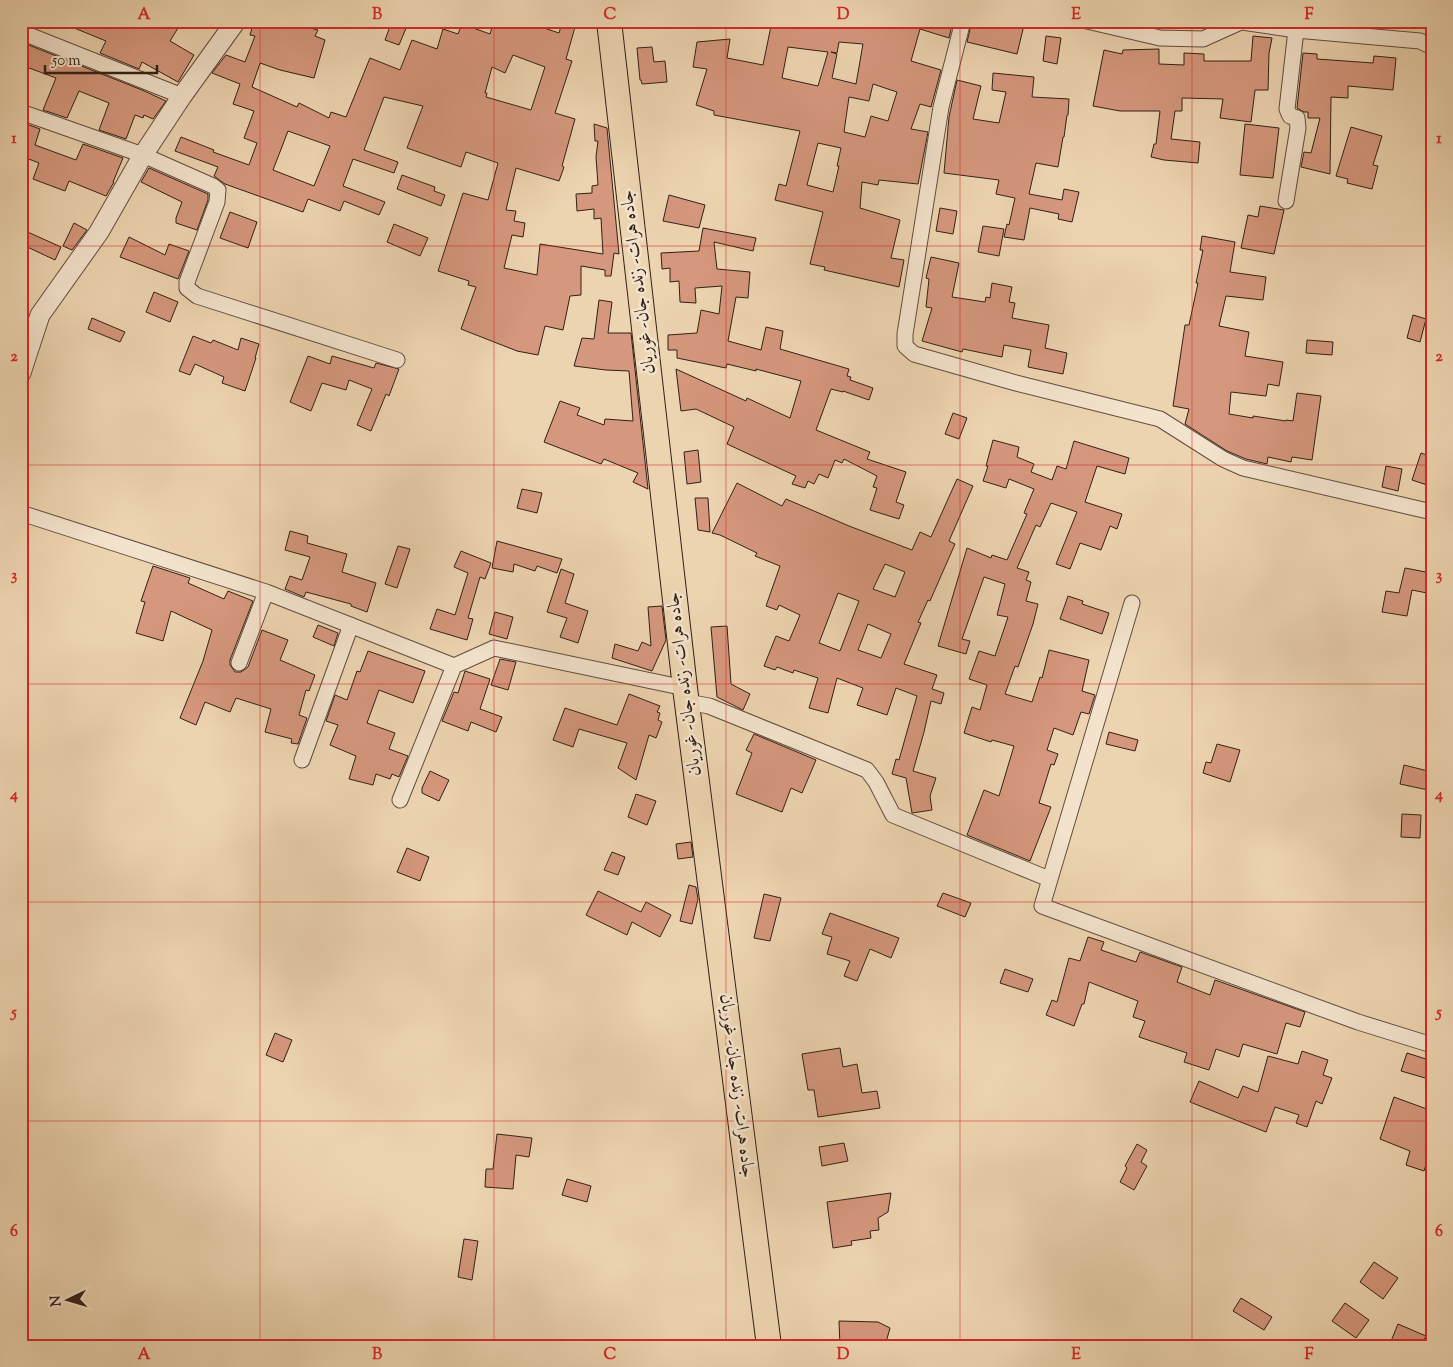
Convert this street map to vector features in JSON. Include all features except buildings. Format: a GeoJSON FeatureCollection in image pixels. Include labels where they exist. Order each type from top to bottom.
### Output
{"type":"FeatureCollection","features":[{"type":"Feature","properties":{"kind":"main road","name":"جاده هرات- زنده جان- غوریان"},"geometry":{"type":"LineString","coordinates":[[609,21],[686,695],[769,1346]]}},
{"type":"Feature","properties":{"kind":"street"},"geometry":{"type":"LineString","coordinates":[[21,373],[40,315],[99,232],[143,155],[182,96],[236,21]]}},
{"type":"Feature","properties":{"kind":"street"},"geometry":{"type":"LineString","coordinates":[[963,21],[942,107],[904,334],[905,346],[914,354],[1016,383],[1160,419],[1223,459],[1243,468],[1432,512]]}},
{"type":"Feature","properties":{"kind":"street"},"geometry":{"type":"LineString","coordinates":[[1087,21],[1160,38],[1203,39],[1242,22],[1296,30],[1420,41],[1432,47]]}},
{"type":"Feature","properties":{"kind":"street"},"geometry":{"type":"LineString","coordinates":[[1286,201],[1298,128],[1297,118],[1290,116],[1286,108],[1296,30]]}},
{"type":"Feature","properties":{"kind":"street"},"geometry":{"type":"LineString","coordinates":[[21,32],[182,96]]}},
{"type":"Feature","properties":{"kind":"street"},"geometry":{"type":"LineString","coordinates":[[21,112],[143,155],[218,190],[217,202],[187,282],[186,288],[197,296],[397,360]]}},
{"type":"Feature","properties":{"kind":"street"},"geometry":{"type":"LineString","coordinates":[[21,513],[266,592],[454,666]]}},
{"type":"Feature","properties":{"kind":"street"},"geometry":{"type":"LineString","coordinates":[[239,663],[266,592]]}},
{"type":"Feature","properties":{"kind":"street"},"geometry":{"type":"LineString","coordinates":[[1132,603],[1042,906],[1358,1022],[1432,1045]]}},
{"type":"Feature","properties":{"kind":"street"},"geometry":{"type":"LineString","coordinates":[[302,760],[351,625]]}},
{"type":"Feature","properties":{"kind":"street"},"geometry":{"type":"LineString","coordinates":[[400,800],[454,666],[494,648],[686,695],[867,770],[876,782],[893,815],[1050,879]]}}]}
